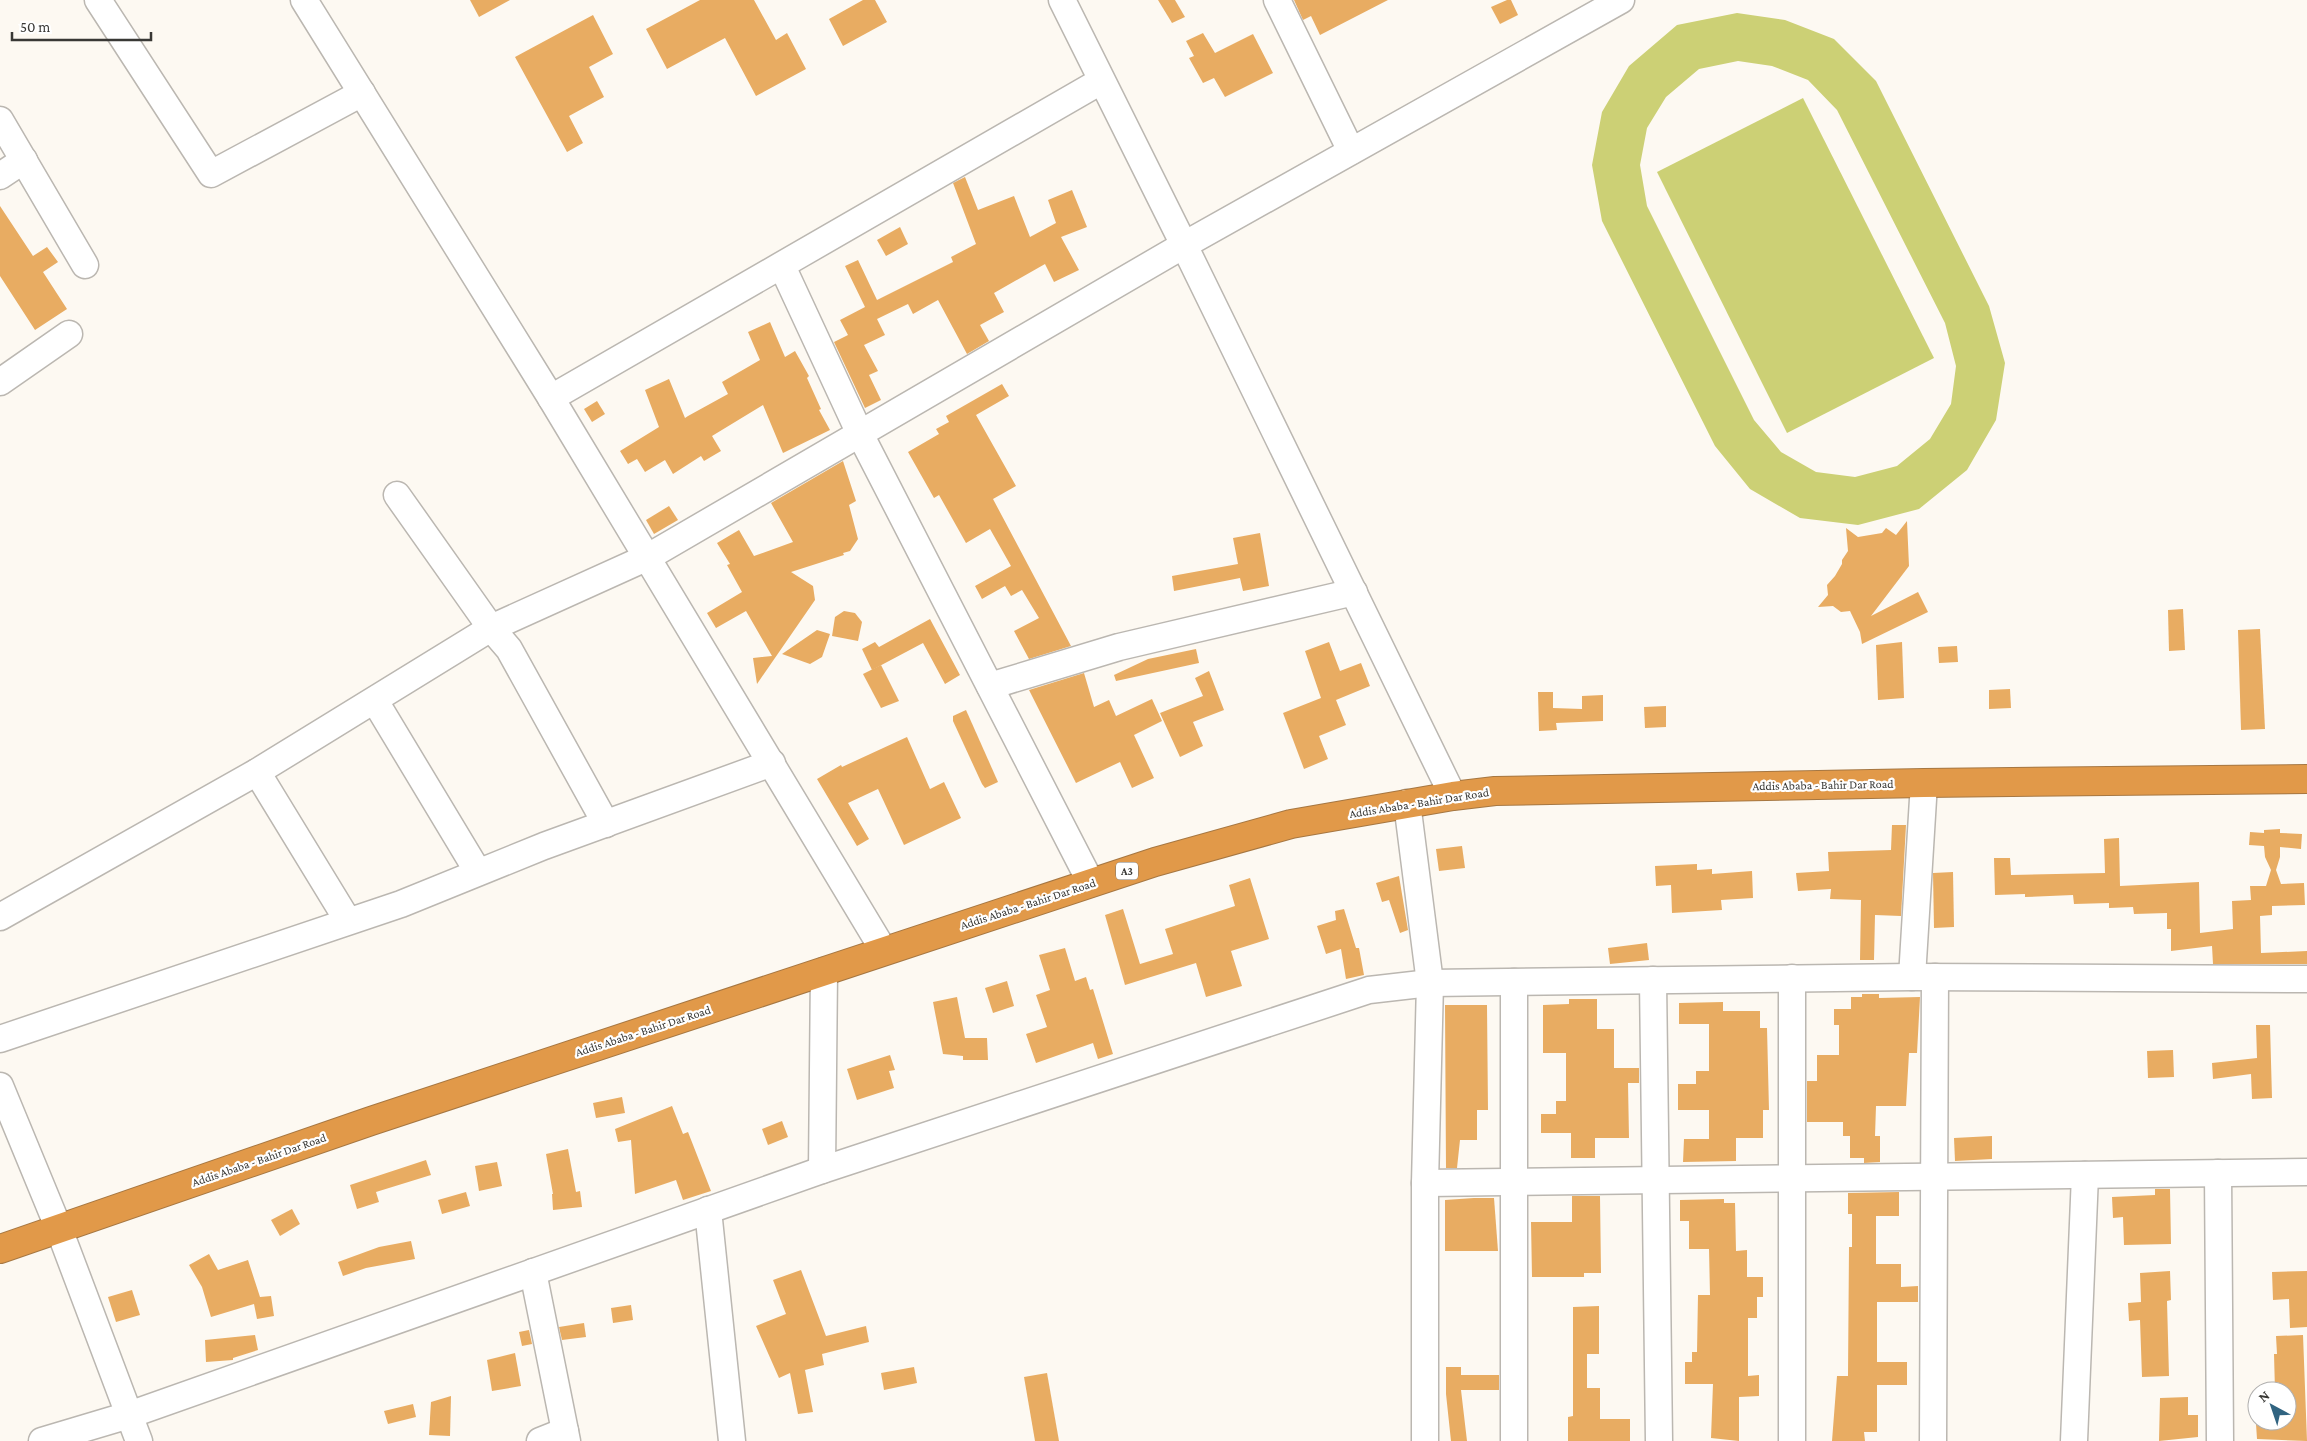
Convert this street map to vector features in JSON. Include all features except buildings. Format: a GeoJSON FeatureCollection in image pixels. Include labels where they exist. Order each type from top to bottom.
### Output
{"type":"FeatureCollection","features":[{"type":"Feature","properties":{"kind":"highway","name":"Addis Ababa - Bahir Dar Road"},"geometry":{"type":"LineString","coordinates":[[0,1249],[372,1121],[884,951],[1155,862],[1291,824],[1407,803],[1495,791],[1924,783],[2307,779]]}},
{"type":"Feature","properties":{"kind":"street"},"geometry":{"type":"LineString","coordinates":[[98,0],[211,174],[362,93]]}},
{"type":"Feature","properties":{"kind":"street"},"geometry":{"type":"LineString","coordinates":[[304,0],[551,398],[884,951]]}},
{"type":"Feature","properties":{"kind":"street"},"geometry":{"type":"LineString","coordinates":[[1062,0],[1453,796]]}},
{"type":"Feature","properties":{"kind":"street"},"geometry":{"type":"LineString","coordinates":[[1277,0],[1351,151]]}},
{"type":"Feature","properties":{"kind":"street"},"geometry":{"type":"LineString","coordinates":[[0,917],[257,772],[491,628],[648,558],[1184,245],[1621,0]]}},
{"type":"Feature","properties":{"kind":"street"},"geometry":{"type":"LineString","coordinates":[[551,398],[1101,81]]}},
{"type":"Feature","properties":{"kind":"street"},"geometry":{"type":"LineString","coordinates":[[0,120],[86,265]]}},
{"type":"Feature","properties":{"kind":"street"},"geometry":{"type":"LineString","coordinates":[[0,176],[24,160]]}},
{"type":"Feature","properties":{"kind":"street"},"geometry":{"type":"LineString","coordinates":[[782,266],[860,434],[1091,883]]}},
{"type":"Feature","properties":{"kind":"street"},"geometry":{"type":"LineString","coordinates":[[0,382],[70,334]]}},
{"type":"Feature","properties":{"kind":"street"},"geometry":{"type":"LineString","coordinates":[[397,495],[491,628],[509,649],[606,824]]}},
{"type":"Feature","properties":{"kind":"street"},"geometry":{"type":"LineString","coordinates":[[990,686],[1119,648],[1354,592]]}},
{"type":"Feature","properties":{"kind":"street"},"geometry":{"type":"LineString","coordinates":[[375,700],[478,872]]}},
{"type":"Feature","properties":{"kind":"street"},"geometry":{"type":"LineString","coordinates":[[0,1039],[401,904],[478,872],[772,763]]}},
{"type":"Feature","properties":{"kind":"street"},"geometry":{"type":"LineString","coordinates":[[257,772],[348,921]]}},
{"type":"Feature","properties":{"kind":"street"},"geometry":{"type":"LineString","coordinates":[[1924,783],[1924,977],[1934,1177],[1933,1441]]}},
{"type":"Feature","properties":{"kind":"street"},"geometry":{"type":"LineString","coordinates":[[1407,803],[1430,983],[1424,1183],[1425,1441]]}},
{"type":"Feature","properties":{"kind":"street"},"geometry":{"type":"LineString","coordinates":[[822,1170],[824,971]]}},
{"type":"Feature","properties":{"kind":"street"},"geometry":{"type":"LineString","coordinates":[[1792,978],[1792,1441]]}},
{"type":"Feature","properties":{"kind":"street"},"geometry":{"type":"LineString","coordinates":[[42,1441],[129,1415],[822,1170],[1369,990],[1430,983],[1792,978],[2307,979]]}},
{"type":"Feature","properties":{"kind":"street"},"geometry":{"type":"LineString","coordinates":[[1653,980],[1658,1441]]}},
{"type":"Feature","properties":{"kind":"street"},"geometry":{"type":"LineString","coordinates":[[1514,982],[1514,1441]]}},
{"type":"Feature","properties":{"kind":"street"},"geometry":{"type":"LineString","coordinates":[[0,1086],[60,1229],[139,1441]]}},
{"type":"Feature","properties":{"kind":"street"},"geometry":{"type":"LineString","coordinates":[[1424,1183],[2307,1172]]}},
{"type":"Feature","properties":{"kind":"street"},"geometry":{"type":"LineString","coordinates":[[2218,1174],[2220,1441]]}},
{"type":"Feature","properties":{"kind":"street"},"geometry":{"type":"LineString","coordinates":[[2074,1441],[2085,1175]]}},
{"type":"Feature","properties":{"kind":"street"},"geometry":{"type":"LineString","coordinates":[[708,1210],[732,1441]]}},
{"type":"Feature","properties":{"kind":"street"},"geometry":{"type":"LineString","coordinates":[[533,1272],[566,1436],[540,1441]]}},
{"type":"Feature","properties":{"kind":"green space"},"geometry":{"type":"Polygon","coordinates":[[[1737,13],[1785,20],[1834,39],[1876,81],[1989,306],[2005,363],[1996,420],[1967,470],[1919,509],[1858,525],[1800,518],[1750,489],[1715,446],[1602,221],[1592,165],[1602,112],[1629,66],[1677,25],[1737,13]],[[1738,61],[1699,69],[1666,97],[1647,128],[1640,165],[1647,206],[1754,420],[1781,452],[1816,472],[1855,477],[1897,466],[1930,439],[1951,404],[1956,366],[1945,323],[1837,110],[1808,80],[1772,66],[1738,61]]]}},
{"type":"Feature","properties":{"kind":"green space"},"geometry":{"type":"Polygon","coordinates":[[[1803,98],[1934,358],[1787,433],[1657,172],[1803,98]]]}}]}
